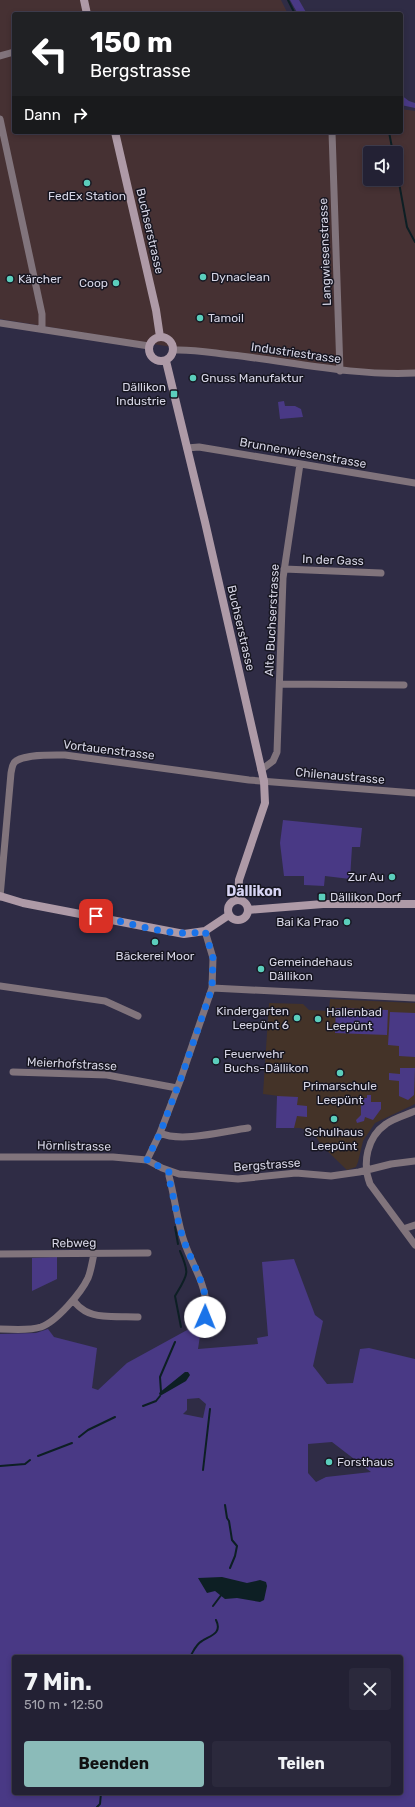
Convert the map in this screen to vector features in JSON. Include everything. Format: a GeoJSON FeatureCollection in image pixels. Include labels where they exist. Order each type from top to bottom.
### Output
{"type":"FeatureCollection","features":[{"type":"Feature","properties":{"kind":"street"},"geometry":{"type":"LineString","coordinates":[[84,0],[87,12]]}},
{"type":"Feature","properties":{"kind":"street"},"geometry":{"type":"LineString","coordinates":[[0,56],[12,53]]}},
{"type":"Feature","properties":{"kind":"street"},"geometry":{"type":"LineString","coordinates":[[0,118],[42,314],[42,329]]}},
{"type":"Feature","properties":{"kind":"street","name":"Buchserstrasse"},"geometry":{"type":"LineString","coordinates":[[115,134],[156,310],[160,336]]}},
{"type":"Feature","properties":{"kind":"street","name":"Langwiesenstrasse"},"geometry":{"type":"LineString","coordinates":[[332,134],[340,371]]}},
{"type":"Feature","properties":{"kind":"street"},"geometry":{"type":"LineString","coordinates":[[0,323],[149,346]]}},
{"type":"Feature","properties":{"kind":"street"},"geometry":{"type":"LineString","coordinates":[[160,336],[168,338],[174,345],[172,356],[166,361],[153,358],[150,355],[149,346],[153,340],[160,336]]}},
{"type":"Feature","properties":{"kind":"street","name":"Industriestrasse"},"geometry":{"type":"LineString","coordinates":[[174,350],[184,349],[340,371],[393,374],[415,373]]}},
{"type":"Feature","properties":{"kind":"street","name":"Buchserstrasse"},"geometry":{"type":"LineString","coordinates":[[166,361],[264,782],[265,803],[243,865],[238,884],[238,900]]}},
{"type":"Feature","properties":{"kind":"street","name":"Brunnenwiesenstrasse"},"geometry":{"type":"LineString","coordinates":[[187,448],[199,447],[415,483]]}},
{"type":"Feature","properties":{"kind":"street","name":"Alte Buchserstrasse"},"geometry":{"type":"LineString","coordinates":[[261,770],[276,758],[284,569],[300,464]]}},
{"type":"Feature","properties":{"kind":"street","name":"In der Gass"},"geometry":{"type":"LineString","coordinates":[[284,569],[381,573]]}},
{"type":"Feature","properties":{"kind":"street"},"geometry":{"type":"LineString","coordinates":[[280,684],[404,685]]}},
{"type":"Feature","properties":{"kind":"street","name":"Vortauenstrasse"},"geometry":{"type":"LineString","coordinates":[[0,896],[13,764],[16,760],[38,756],[65,755],[264,782]]}},
{"type":"Feature","properties":{"kind":"street","name":"Chilenaustrasse"},"geometry":{"type":"LineString","coordinates":[[264,782],[415,793]]}},
{"type":"Feature","properties":{"kind":"street"},"geometry":{"type":"LineString","coordinates":[[0,896],[23,904],[110,919],[176,933],[192,934],[205,931],[229,915]]}},
{"type":"Feature","properties":{"kind":"street"},"geometry":{"type":"LineString","coordinates":[[238,900],[245,902],[248,910],[246,916],[240,920],[234,919],[229,915],[229,905],[238,900]]}},
{"type":"Feature","properties":{"kind":"street"},"geometry":{"type":"LineString","coordinates":[[248,910],[323,904],[415,904]]}},
{"type":"Feature","properties":{"kind":"street"},"geometry":{"type":"LineString","coordinates":[[147,1160],[160,1133],[212,988],[213,958],[205,931]]}},
{"type":"Feature","properties":{"kind":"street"},"geometry":{"type":"LineString","coordinates":[[0,986],[105,1001],[138,1016]]}},
{"type":"Feature","properties":{"kind":"street"},"geometry":{"type":"LineString","coordinates":[[212,988],[415,998]]}},
{"type":"Feature","properties":{"kind":"street","name":"Meierhofstrasse"},"geometry":{"type":"LineString","coordinates":[[13,1072],[107,1075],[177,1088]]}},
{"type":"Feature","properties":{"kind":"street"},"geometry":{"type":"LineString","coordinates":[[415,1111],[386,1124],[377,1133],[368,1148],[367,1170],[370,1184],[415,1245]]}},
{"type":"Feature","properties":{"kind":"street"},"geometry":{"type":"LineString","coordinates":[[160,1133],[170,1137],[202,1135],[248,1128]]}},
{"type":"Feature","properties":{"kind":"street","name":"Hörnlistrasse"},"geometry":{"type":"LineString","coordinates":[[0,1157],[113,1157],[147,1160]]}},
{"type":"Feature","properties":{"kind":"street","name":"Bergstrasse"},"geometry":{"type":"LineString","coordinates":[[147,1160],[169,1172],[194,1176],[238,1179],[296,1172],[331,1176],[415,1161]]}},
{"type":"Feature","properties":{"kind":"street"},"geometry":{"type":"LineString","coordinates":[[169,1172],[168,1176],[182,1234],[205,1296],[205,1317],[197,1325]]}},
{"type":"Feature","properties":{"kind":"street"},"geometry":{"type":"LineString","coordinates":[[403,1229],[415,1225]]}},
{"type":"Feature","properties":{"kind":"street","name":"Rebweg"},"geometry":{"type":"LineString","coordinates":[[0,1254],[148,1253]]}},
{"type":"Feature","properties":{"kind":"street"},"geometry":{"type":"LineString","coordinates":[[0,1329],[34,1329],[43,1327],[50,1322],[73,1300],[88,1278],[94,1254]]}},
{"type":"Feature","properties":{"kind":"street"},"geometry":{"type":"LineString","coordinates":[[73,1300],[84,1311],[90,1313],[105,1316],[138,1317]]}},
{"type":"Feature","properties":{"kind":"shaded area"},"geometry":{"type":"Polygon","coordinates":[[[0,0],[281,0],[287,12],[12,12],[12,134],[403,134],[403,109],[415,111],[415,373],[400,374],[184,349],[0,319],[0,0]]]}},
{"type":"Feature","properties":{"kind":"shaded area"},"geometry":{"type":"Polygon","coordinates":[[[290,0],[299,0],[306,12],[297,12],[290,0]]]}},
{"type":"Feature","properties":{"kind":"shaded area"},"geometry":{"type":"Polygon","coordinates":[[[403,96],[415,103],[415,108],[403,105],[403,96]]]}},
{"type":"Feature","properties":{"kind":"shaded area"},"geometry":{"type":"Polygon","coordinates":[[[284,401],[285,406],[295,406],[301,409],[303,417],[280,419],[278,402],[284,401]]]}},
{"type":"Feature","properties":{"kind":"shaded area"},"geometry":{"type":"Polygon","coordinates":[[[283,820],[362,828],[360,847],[352,847],[350,879],[325,876],[324,886],[304,885],[304,876],[284,876],[280,843],[283,820]]]}},
{"type":"Feature","properties":{"kind":"shaded area","name":"Primarschule Leepünt"},"geometry":{"type":"Polygon","coordinates":[[[330,999],[415,1003],[415,1104],[375,1123],[363,1141],[356,1167],[347,1170],[321,1145],[313,1132],[300,1128],[278,1128],[279,1096],[263,1094],[269,1003],[303,1004],[309,1010],[329,1011],[330,999]]]}},
{"type":"Feature","properties":{"kind":"shaded area"},"geometry":{"type":"Polygon","coordinates":[[[336,1008],[388,1010],[387,1035],[335,1033],[336,1008]]]}},
{"type":"Feature","properties":{"kind":"shaded area"},"geometry":{"type":"Polygon","coordinates":[[[390,1012],[415,1013],[415,1057],[399,1056],[399,1046],[388,1045],[390,1012]]]}},
{"type":"Feature","properties":{"kind":"shaded area"},"geometry":{"type":"Polygon","coordinates":[[[400,1068],[415,1068],[414,1095],[408,1100],[399,1096],[399,1081],[389,1080],[389,1073],[400,1074],[400,1068]]]}},
{"type":"Feature","properties":{"kind":"shaded area"},"geometry":{"type":"Polygon","coordinates":[[[367,1095],[371,1095],[371,1102],[381,1102],[381,1109],[373,1120],[365,1117],[364,1121],[357,1123],[356,1120],[361,1115],[361,1098],[367,1098],[367,1095]]]}},
{"type":"Feature","properties":{"kind":"shaded area"},"geometry":{"type":"Polygon","coordinates":[[[277,1096],[298,1097],[297,1105],[307,1106],[307,1117],[297,1116],[294,1128],[276,1128],[277,1096]]]}},
{"type":"Feature","properties":{"kind":"shaded area"},"geometry":{"type":"Polygon","coordinates":[[[57,1257],[57,1279],[32,1291],[32,1258],[57,1257]]]}},
{"type":"Feature","properties":{"kind":"shaded area"},"geometry":{"type":"Polygon","coordinates":[[[294,1259],[315,1315],[323,1321],[313,1366],[327,1384],[353,1383],[360,1349],[369,1348],[415,1359],[415,1807],[0,1807],[0,1334],[36,1333],[48,1329],[54,1337],[97,1348],[92,1388],[98,1390],[127,1363],[189,1329],[201,1329],[198,1349],[258,1344],[257,1338],[268,1336],[262,1262],[294,1259]],[[199,1398],[187,1399],[187,1410],[183,1414],[203,1418],[206,1404],[199,1398]],[[332,1442],[308,1444],[308,1473],[316,1482],[326,1477],[371,1472],[332,1442]]]}},
{"type":"Feature","properties":{"kind":"water"},"geometry":{"type":"Polygon","coordinates":[[[185,1372],[188,1372],[190,1375],[186,1381],[160,1396],[159,1393],[185,1372]]]}},
{"type":"Feature","properties":{"kind":"water"},"geometry":{"type":"Polygon","coordinates":[[[222,1577],[247,1583],[260,1580],[266,1582],[267,1586],[264,1600],[260,1602],[237,1598],[225,1599],[215,1591],[207,1593],[198,1578],[222,1577]]]}},
{"type":"Feature","properties":{"kind":"waterway"},"geometry":{"type":"LineString","coordinates":[[288,0],[294,12]]}},
{"type":"Feature","properties":{"kind":"waterway"},"geometry":{"type":"LineString","coordinates":[[389,134],[392,146]]}},
{"type":"Feature","properties":{"kind":"waterway"},"geometry":{"type":"LineString","coordinates":[[400,186],[407,227],[415,242]]}},
{"type":"Feature","properties":{"kind":"waterway"},"geometry":{"type":"LineString","coordinates":[[175,1227],[178,1244]]}},
{"type":"Feature","properties":{"kind":"waterway"},"geometry":{"type":"LineString","coordinates":[[180,1251],[186,1270],[183,1283],[175,1296],[181,1327]]}},
{"type":"Feature","properties":{"kind":"waterway"},"geometry":{"type":"LineString","coordinates":[[161,1392],[160,1377],[175,1342]]}},
{"type":"Feature","properties":{"kind":"waterway"},"geometry":{"type":"LineString","coordinates":[[143,1406],[156,1401],[160,1396]]}},
{"type":"Feature","properties":{"kind":"waterway"},"geometry":{"type":"LineString","coordinates":[[203,1470],[210,1409]]}},
{"type":"Feature","properties":{"kind":"waterway"},"geometry":{"type":"LineString","coordinates":[[79,1437],[88,1430],[115,1417]]}},
{"type":"Feature","properties":{"kind":"waterway"},"geometry":{"type":"LineString","coordinates":[[38,1456],[72,1443]]}},
{"type":"Feature","properties":{"kind":"waterway"},"geometry":{"type":"LineString","coordinates":[[0,1466],[25,1464],[30,1460]]}},
{"type":"Feature","properties":{"kind":"waterway"},"geometry":{"type":"LineString","coordinates":[[225,1505],[232,1540],[237,1546],[230,1568]]}},
{"type":"Feature","properties":{"kind":"waterway"},"geometry":{"type":"LineString","coordinates":[[213,1606],[222,1594]]}},
{"type":"Feature","properties":{"kind":"waterway"},"geometry":{"type":"LineString","coordinates":[[191,1655],[198,1644],[214,1634],[218,1628],[216,1620]]}},
{"type":"Feature","properties":{"kind":"waterway"},"geometry":{"type":"LineString","coordinates":[[97,1807],[100,1804],[101,1795]]}},
{"type":"Feature","properties":{"kind":"place","name":"FedEx Station"},"geometry":{"type":"Point","coordinates":[87,183]}},
{"type":"Feature","properties":{"kind":"place","name":"Dynaclean"},"geometry":{"type":"Point","coordinates":[203,277]}},
{"type":"Feature","properties":{"kind":"place","name":"Kärcher"},"geometry":{"type":"Point","coordinates":[10,279]}},
{"type":"Feature","properties":{"kind":"place","name":"Coop"},"geometry":{"type":"Point","coordinates":[116,283]}},
{"type":"Feature","properties":{"kind":"place","name":"Tamoil"},"geometry":{"type":"Point","coordinates":[200,318]}},
{"type":"Feature","properties":{"kind":"place","name":"Gnuss Manufaktur"},"geometry":{"type":"Point","coordinates":[193,378]}},
{"type":"Feature","properties":{"kind":"place","name":"Dällikon Industrie"},"geometry":{"type":"Point","coordinates":[174,394]}},
{"type":"Feature","properties":{"kind":"place","name":"Zur Au"},"geometry":{"type":"Point","coordinates":[392,877]}},
{"type":"Feature","properties":{"kind":"place","name":"Dällikon Dorf"},"geometry":{"type":"Point","coordinates":[322,897]}},
{"type":"Feature","properties":{"kind":"place","name":"Bai Ka Prao"},"geometry":{"type":"Point","coordinates":[347,922]}},
{"type":"Feature","properties":{"kind":"place","name":"Bäckerei Moor"},"geometry":{"type":"Point","coordinates":[155,942]}},
{"type":"Feature","properties":{"kind":"place","name":"Gemeindehaus Dällikon"},"geometry":{"type":"Point","coordinates":[261,969]}},
{"type":"Feature","properties":{"kind":"place","name":"Kindergarten Leepünt 6"},"geometry":{"type":"Point","coordinates":[297,1018]}},
{"type":"Feature","properties":{"kind":"place","name":"Hallenbad Leepünt"},"geometry":{"type":"Point","coordinates":[318,1019]}},
{"type":"Feature","properties":{"kind":"place","name":"Feuerwehr Buchs-Dällikon"},"geometry":{"type":"Point","coordinates":[216,1061]}},
{"type":"Feature","properties":{"kind":"place","name":"Primarschule Leepünt"},"geometry":{"type":"Point","coordinates":[340,1073]}},
{"type":"Feature","properties":{"kind":"place","name":"Schulhaus Leepünt"},"geometry":{"type":"Point","coordinates":[334,1119]}},
{"type":"Feature","properties":{"kind":"place","name":"Forsthaus"},"geometry":{"type":"Point","coordinates":[329,1462]}},
{"type":"Feature","properties":{"kind":"district","name":"Dällikon"},"geometry":{"type":"Point","coordinates":[254,891]}},
{"type":"Feature","properties":{"kind":"route"},"geometry":{"type":"LineString","coordinates":[[96,916],[176,933],[192,934],[205,931],[212,952],[213,976],[212,988],[208,1003],[160,1133],[147,1160],[169,1172],[168,1176],[185,1246],[205,1296],[205,1317]]}}]}
